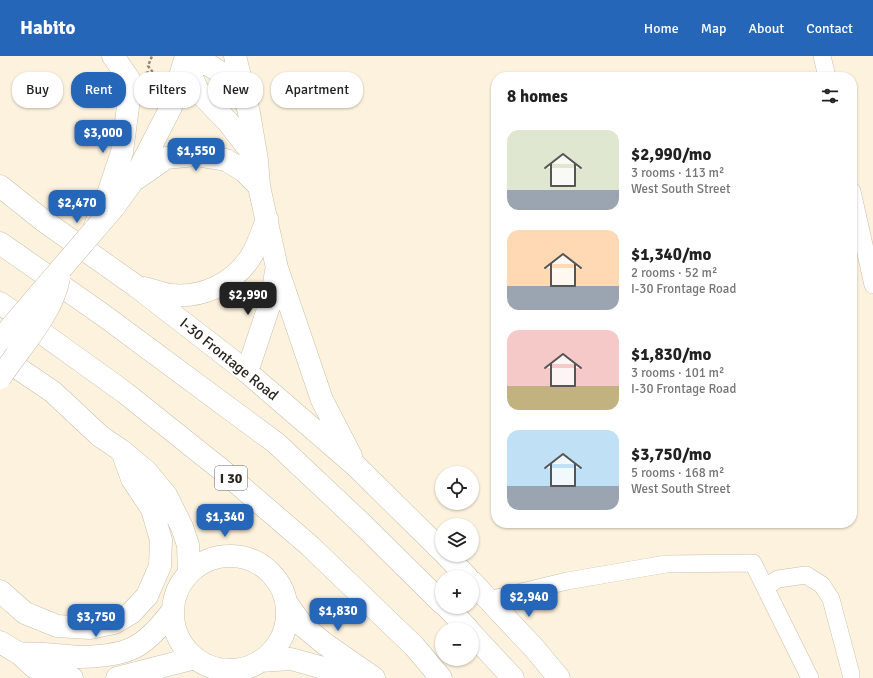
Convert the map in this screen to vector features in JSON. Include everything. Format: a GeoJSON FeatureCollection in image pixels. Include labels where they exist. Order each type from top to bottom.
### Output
{"type":"FeatureCollection","features":[{"type":"Feature","properties":{"kind":"main road"},"geometry":{"type":"LineString","coordinates":[[93,232],[106,200],[122,152],[129,99],[129,78],[113,56]]}},
{"type":"Feature","properties":{"kind":"main road"},"geometry":{"type":"LineString","coordinates":[[234,56],[249,113],[257,160],[259,186],[277,268],[322,400],[356,466]]}},
{"type":"Feature","properties":{"kind":"main road"},"geometry":{"type":"LineString","coordinates":[[185,59],[204,62],[226,76],[249,113]]}},
{"type":"Feature","properties":{"kind":"main road"},"geometry":{"type":"LineString","coordinates":[[185,59],[198,91],[228,122],[257,160]]}},
{"type":"Feature","properties":{"kind":"main road"},"geometry":{"type":"LineString","coordinates":[[0,340],[114,207],[133,181],[171,107],[185,59]]}},
{"type":"Feature","properties":{"kind":"main road"},"geometry":{"type":"LineString","coordinates":[[133,181],[166,158],[195,155],[226,160],[244,171],[259,186]]}},
{"type":"Feature","properties":{"kind":"main road","name":"I-30 Frontage Road"},"geometry":{"type":"LineString","coordinates":[[0,186],[44,221],[136,286],[247,372],[356,466],[435,544]]}},
{"type":"Feature","properties":{"kind":"main road"},"geometry":{"type":"LineString","coordinates":[[136,286],[170,295],[183,295],[208,291],[221,285],[242,270],[258,244],[267,219]]}},
{"type":"Feature","properties":{"kind":"main road"},"geometry":{"type":"LineString","coordinates":[[0,243],[103,314],[276,443],[354,516],[435,596]]}},
{"type":"Feature","properties":{"kind":"main road"},"geometry":{"type":"LineString","coordinates":[[247,372],[272,297],[277,268]]}},
{"type":"Feature","properties":{"kind":"main road"},"geometry":{"type":"LineString","coordinates":[[0,378],[48,309],[56,292],[60,270]]}},
{"type":"Feature","properties":{"kind":"main road","name":"I 30"},"geometry":{"type":"LineString","coordinates":[[0,303],[124,392],[223,471],[310,546],[414,646],[441,678]]}},
{"type":"Feature","properties":{"kind":"main road"},"geometry":{"type":"LineString","coordinates":[[0,356],[53,392],[100,436],[147,472],[166,495],[174,509],[188,545],[189,572]]}},
{"type":"Feature","properties":{"kind":"main road"},"geometry":{"type":"LineString","coordinates":[[0,591],[25,613],[57,626],[90,628],[114,623],[131,613],[147,596],[160,566],[161,540],[152,509],[132,479],[122,452]]}},
{"type":"Feature","properties":{"kind":"main road"},"geometry":{"type":"LineString","coordinates":[[226,555],[240,556],[253,560],[265,567],[275,577],[282,588],[286,602],[287,616],[285,629],[280,642],[271,653],[260,662],[248,667],[234,670],[221,669],[207,665],[195,658],[185,648],[178,637],[174,623],[173,610],[175,596],[181,583],[189,572],[200,564],[213,558],[226,555]]}},
{"type":"Feature","properties":{"kind":"main road"},"geometry":{"type":"LineString","coordinates":[[453,562],[460,570]]}},
{"type":"Feature","properties":{"kind":"main road"},"geometry":{"type":"LineString","coordinates":[[479,589],[534,648],[559,678]]}},
{"type":"Feature","properties":{"kind":"main road"},"geometry":{"type":"LineString","coordinates":[[286,602],[303,626],[325,644],[374,678]]}},
{"type":"Feature","properties":{"kind":"main road"},"geometry":{"type":"LineString","coordinates":[[20,654],[36,653],[80,657],[114,654],[134,648],[162,625],[173,610]]}},
{"type":"Feature","properties":{"kind":"main road"},"geometry":{"type":"LineString","coordinates":[[453,614],[461,622]]}},
{"type":"Feature","properties":{"kind":"main road"},"geometry":{"type":"LineString","coordinates":[[0,642],[20,654],[34,667],[72,678]]}},
{"type":"Feature","properties":{"kind":"main road"},"geometry":{"type":"LineString","coordinates":[[479,642],[513,678]]}},
{"type":"Feature","properties":{"kind":"main road"},"geometry":{"type":"LineString","coordinates":[[117,678],[195,658]]}},
{"type":"Feature","properties":{"kind":"main road"},"geometry":{"type":"LineString","coordinates":[[260,662],[291,659],[330,670],[347,678]]}},
{"type":"Feature","properties":{"kind":"street"},"geometry":{"type":"LineString","coordinates":[[822,56],[826,72]]}},
{"type":"Feature","properties":{"kind":"street"},"geometry":{"type":"LineString","coordinates":[[857,210],[871,264],[873,285]]}},
{"type":"Feature","properties":{"kind":"street"},"geometry":{"type":"LineString","coordinates":[[489,600],[568,580],[666,564],[753,563],[810,678]]}},
{"type":"Feature","properties":{"kind":"street"},"geometry":{"type":"LineString","coordinates":[[765,588],[778,579],[806,576],[822,586],[831,599],[851,678]]}},
{"type":"Feature","properties":{"kind":"path"},"geometry":{"type":"LineString","coordinates":[[149,72],[152,71],[148,66],[152,56]]}}]}
